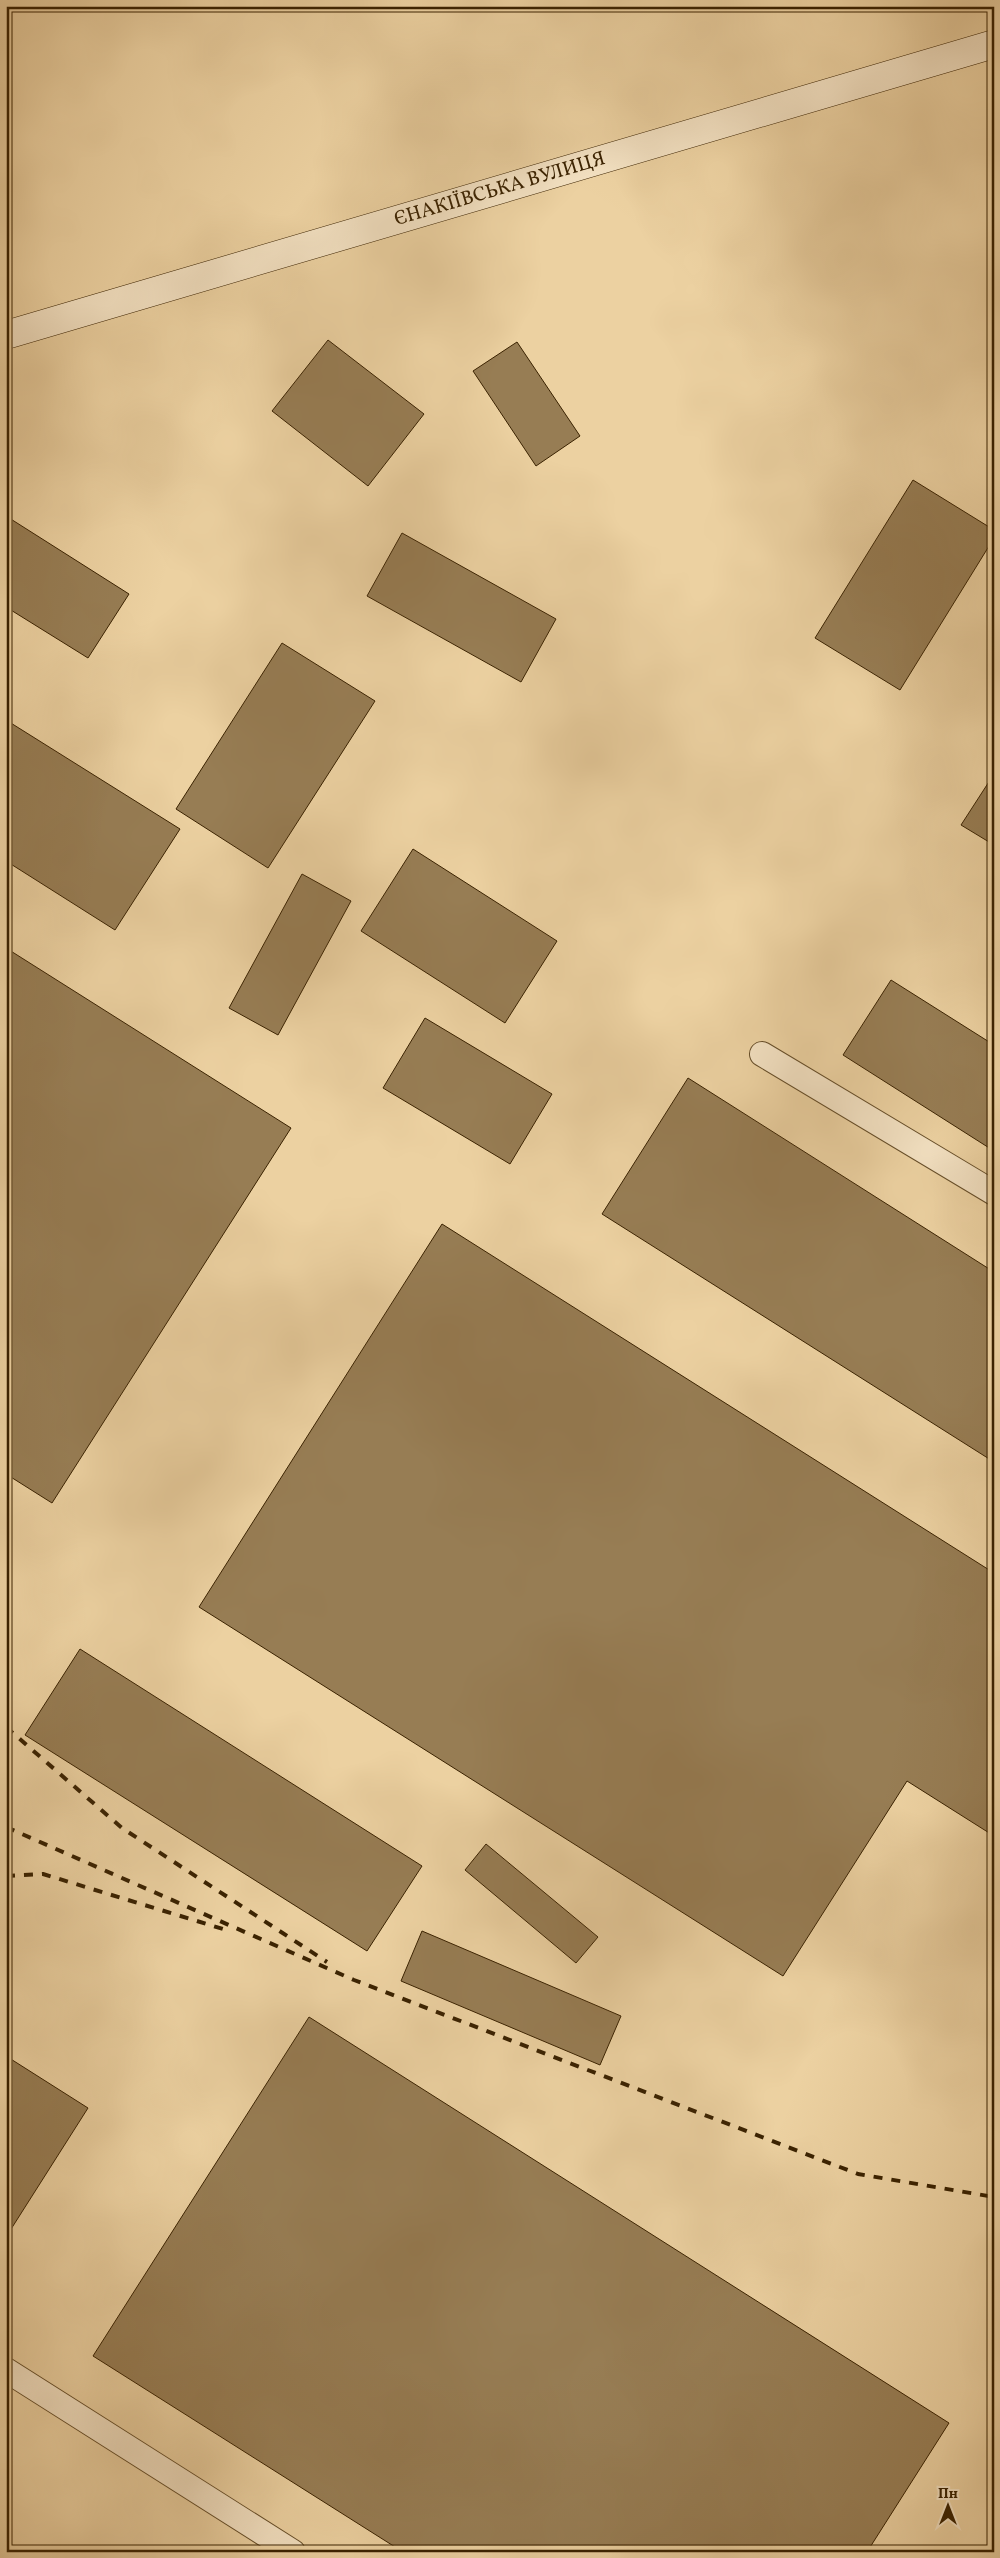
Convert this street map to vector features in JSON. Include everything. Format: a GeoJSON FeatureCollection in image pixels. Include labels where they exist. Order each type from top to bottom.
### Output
{"type":"FeatureCollection","features":[{"type":"Feature","properties":{"kind":"street","name":"ЄНАКІЇВСЬКА ВУЛИЦЯ"},"geometry":{"type":"LineString","coordinates":[[6,335],[994,44]]}},
{"type":"Feature","properties":{"kind":"lane"},"geometry":{"type":"LineString","coordinates":[[762,1054],[994,1193]]}},
{"type":"Feature","properties":{"kind":"lane"},"geometry":{"type":"LineString","coordinates":[[6,2370],[293,2552]]}},
{"type":"Feature","properties":{"kind":"building"},"geometry":{"type":"Polygon","coordinates":[[[328,340],[424,414],[368,486],[272,411],[328,340]]]}},
{"type":"Feature","properties":{"kind":"building"},"geometry":{"type":"Polygon","coordinates":[[[517,342],[580,436],[536,466],[473,371],[517,342]]]}},
{"type":"Feature","properties":{"kind":"building"},"geometry":{"type":"Polygon","coordinates":[[[913,480],[994,530],[994,538],[900,690],[815,638],[913,480]]]}},
{"type":"Feature","properties":{"kind":"building"},"geometry":{"type":"Polygon","coordinates":[[[6,516],[129,594],[88,658],[6,607],[6,516]]]}},
{"type":"Feature","properties":{"kind":"building"},"geometry":{"type":"Polygon","coordinates":[[[402,533],[556,619],[521,682],[367,596],[402,533]]]}},
{"type":"Feature","properties":{"kind":"building"},"geometry":{"type":"Polygon","coordinates":[[[282,643],[375,701],[268,868],[176,809],[282,643]]]}},
{"type":"Feature","properties":{"kind":"building"},"geometry":{"type":"Polygon","coordinates":[[[6,720],[180,829],[115,930],[6,861],[6,720]]]}},
{"type":"Feature","properties":{"kind":"building"},"geometry":{"type":"Polygon","coordinates":[[[994,774],[994,845],[961,825],[994,774]]]}},
{"type":"Feature","properties":{"kind":"building"},"geometry":{"type":"Polygon","coordinates":[[[413,849],[557,941],[505,1023],[361,931],[413,849]]]}},
{"type":"Feature","properties":{"kind":"building"},"geometry":{"type":"Polygon","coordinates":[[[302,874],[351,901],[278,1035],[229,1008],[302,874]]]}},
{"type":"Feature","properties":{"kind":"building"},"geometry":{"type":"Polygon","coordinates":[[[6,948],[291,1128],[52,1503],[6,1474],[6,948]]]}},
{"type":"Feature","properties":{"kind":"building"},"geometry":{"type":"Polygon","coordinates":[[[891,980],[994,1045],[994,1151],[843,1055],[891,980]]]}},
{"type":"Feature","properties":{"kind":"building"},"geometry":{"type":"Polygon","coordinates":[[[425,1018],[552,1094],[510,1164],[383,1088],[425,1018]]]}},
{"type":"Feature","properties":{"kind":"building"},"geometry":{"type":"Polygon","coordinates":[[[688,1078],[994,1272],[994,1462],[602,1214],[688,1078]]]}},
{"type":"Feature","properties":{"kind":"building"},"geometry":{"type":"Polygon","coordinates":[[[442,1224],[994,1573],[994,1836],[907,1781],[783,1976],[199,1607],[442,1224]]]}},
{"type":"Feature","properties":{"kind":"building"},"geometry":{"type":"Polygon","coordinates":[[[80,1649],[422,1866],[367,1951],[25,1735],[80,1649]]]}},
{"type":"Feature","properties":{"kind":"building"},"geometry":{"type":"Polygon","coordinates":[[[486,1844],[598,1937],[576,1963],[465,1870],[486,1844]]]}},
{"type":"Feature","properties":{"kind":"building"},"geometry":{"type":"Polygon","coordinates":[[[422,1931],[621,2016],[600,2065],[401,1981],[422,1931]]]}},
{"type":"Feature","properties":{"kind":"building"},"geometry":{"type":"Polygon","coordinates":[[[309,2017],[949,2423],[867,2552],[403,2552],[93,2356],[309,2017]]]}},
{"type":"Feature","properties":{"kind":"building"},"geometry":{"type":"Polygon","coordinates":[[[6,2056],[88,2108],[6,2237],[6,2056]]]}},
{"type":"Feature","properties":{"kind":"railway"},"geometry":{"type":"LineString","coordinates":[[6,1727],[122,1828],[327,1962]]}},
{"type":"Feature","properties":{"kind":"railway"},"geometry":{"type":"LineString","coordinates":[[6,1827],[354,1980],[858,2174],[994,2197]]}},
{"type":"Feature","properties":{"kind":"railway"},"geometry":{"type":"LineString","coordinates":[[6,1876],[43,1874],[223,1929]]}}]}
